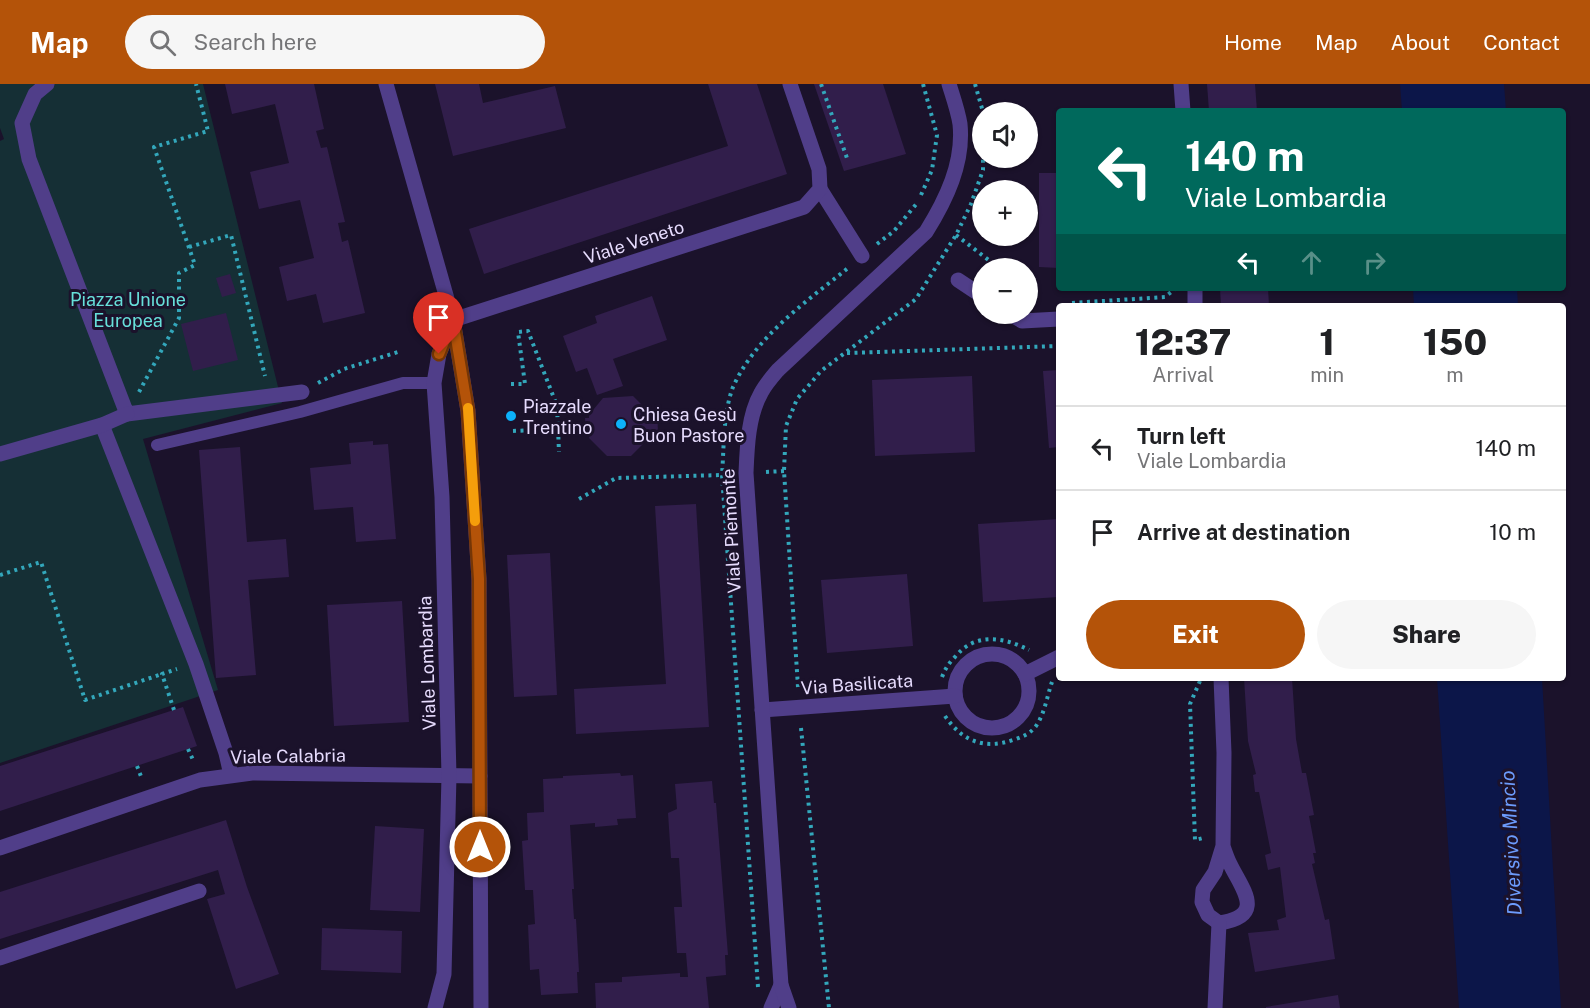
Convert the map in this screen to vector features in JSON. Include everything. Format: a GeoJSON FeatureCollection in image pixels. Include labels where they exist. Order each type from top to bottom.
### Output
{"type":"FeatureCollection","features":[{"type":"Feature","properties":{"kind":"street"},"geometry":{"type":"LineString","coordinates":[[47,84],[35,94],[22,123],[29,159],[127,414]]}},
{"type":"Feature","properties":{"kind":"street"},"geometry":{"type":"LineString","coordinates":[[386,84],[453,320],[468,411],[479,579],[481,1008]]}},
{"type":"Feature","properties":{"kind":"street"},"geometry":{"type":"LineString","coordinates":[[790,84],[819,169],[820,189],[862,256]]}},
{"type":"Feature","properties":{"kind":"street","name":"Viale Piemonte"},"geometry":{"type":"LineString","coordinates":[[789,1008],[781,985],[746,473],[747,445],[760,394],[778,370],[926,232],[941,209],[953,178],[960,149],[960,123],[949,84]]}},
{"type":"Feature","properties":{"kind":"street"},"geometry":{"type":"LineString","coordinates":[[1181,84],[1183,108]]}},
{"type":"Feature","properties":{"kind":"street","name":"Viale Veneto"},"geometry":{"type":"LineString","coordinates":[[453,320],[804,207],[820,189]]}},
{"type":"Feature","properties":{"kind":"street"},"geometry":{"type":"LineString","coordinates":[[958,280],[972,289]]}},
{"type":"Feature","properties":{"kind":"street"},"geometry":{"type":"LineString","coordinates":[[1038,320],[1056,319]]}},
{"type":"Feature","properties":{"kind":"street","name":"Viale Lombardia"},"geometry":{"type":"LineString","coordinates":[[435,1008],[444,974],[449,776],[442,497],[435,383],[439,354],[453,320]]}},
{"type":"Feature","properties":{"kind":"street"},"geometry":{"type":"LineString","coordinates":[[0,454],[102,425],[127,414],[302,392]]}},
{"type":"Feature","properties":{"kind":"street"},"geometry":{"type":"LineString","coordinates":[[102,425],[196,664],[226,753],[231,775]]}},
{"type":"Feature","properties":{"kind":"street"},"geometry":{"type":"LineString","coordinates":[[994,654],[1015,662],[1024,674],[1029,690],[1026,705],[1018,717],[1004,725],[989,728],[974,723],[963,713],[955,696],[955,685],[966,664],[979,656],[994,654]]}},
{"type":"Feature","properties":{"kind":"street"},"geometry":{"type":"LineString","coordinates":[[1024,674],[1056,658]]}},
{"type":"Feature","properties":{"kind":"street"},"geometry":{"type":"LineString","coordinates":[[1219,923],[1208,915],[1202,902],[1203,890],[1215,872],[1223,846],[1224,753],[1221,681]]}},
{"type":"Feature","properties":{"kind":"street","name":"Via Basilicata"},"geometry":{"type":"LineString","coordinates":[[762,710],[955,696]]}},
{"type":"Feature","properties":{"kind":"street","name":"Viale Calabria"},"geometry":{"type":"LineString","coordinates":[[0,848],[200,780],[231,775],[252,773],[480,776]]}},
{"type":"Feature","properties":{"kind":"street"},"geometry":{"type":"LineString","coordinates":[[1219,923],[1239,917],[1246,908],[1247,898],[1245,889],[1229,864],[1223,846]]}},
{"type":"Feature","properties":{"kind":"street"},"geometry":{"type":"LineString","coordinates":[[0,958],[199,891]]}},
{"type":"Feature","properties":{"kind":"street"},"geometry":{"type":"LineString","coordinates":[[1215,1008],[1219,923]]}},
{"type":"Feature","properties":{"kind":"street","name":"Viale Piemonte"},"geometry":{"type":"LineString","coordinates":[[771,1008],[781,985]]}},
{"type":"Feature","properties":{"kind":"lane"},"geometry":{"type":"LineString","coordinates":[[157,445],[300,412],[403,383],[435,383]]}},
{"type":"Feature","properties":{"kind":"path"},"geometry":{"type":"LineString","coordinates":[[127,414],[179,318],[179,273],[195,265],[154,147],[208,131],[196,84]]}},
{"type":"Feature","properties":{"kind":"path"},"geometry":{"type":"LineString","coordinates":[[821,84],[848,161]]}},
{"type":"Feature","properties":{"kind":"path"},"geometry":{"type":"LineString","coordinates":[[758,992],[722,475],[724,429],[732,389],[747,362],[777,327],[894,231],[918,202],[932,170],[937,135],[923,84]]}},
{"type":"Feature","properties":{"kind":"path"},"geometry":{"type":"LineString","coordinates":[[975,84],[980,102]]}},
{"type":"Feature","properties":{"kind":"path"},"geometry":{"type":"LineString","coordinates":[[829,1008],[799,708],[784,471],[786,426],[797,399],[821,371],[916,298],[956,235],[971,204],[983,168]]}},
{"type":"Feature","properties":{"kind":"path"},"geometry":{"type":"LineString","coordinates":[[189,247],[231,235],[269,396]]}},
{"type":"Feature","properties":{"kind":"path"},"geometry":{"type":"LineString","coordinates":[[956,235],[986,258]]}},
{"type":"Feature","properties":{"kind":"path"},"geometry":{"type":"LineString","coordinates":[[1067,303],[1165,297],[1172,291]]}},
{"type":"Feature","properties":{"kind":"path"},"geometry":{"type":"LineString","coordinates":[[1038,298],[1045,304]]}},
{"type":"Feature","properties":{"kind":"path"},"geometry":{"type":"LineString","coordinates":[[511,384],[525,384],[518,332],[528,331],[557,406],[559,452]]}},
{"type":"Feature","properties":{"kind":"path"},"geometry":{"type":"LineString","coordinates":[[846,353],[1056,346]]}},
{"type":"Feature","properties":{"kind":"path"},"geometry":{"type":"LineString","coordinates":[[302,392],[344,369],[401,351]]}},
{"type":"Feature","properties":{"kind":"path"},"geometry":{"type":"LineString","coordinates":[[513,431],[558,429]]}},
{"type":"Feature","properties":{"kind":"path"},"geometry":{"type":"LineString","coordinates":[[579,499],[616,478],[746,473]]}},
{"type":"Feature","properties":{"kind":"path"},"geometry":{"type":"LineString","coordinates":[[0,575],[42,561],[85,700],[196,664]]}},
{"type":"Feature","properties":{"kind":"path"},"geometry":{"type":"LineString","coordinates":[[941,681],[945,670],[957,653],[970,643],[979,640],[998,638],[1016,643],[1035,653]]}},
{"type":"Feature","properties":{"kind":"path"},"geometry":{"type":"LineString","coordinates":[[162,674],[174,710]]}},
{"type":"Feature","properties":{"kind":"path"},"geometry":{"type":"LineString","coordinates":[[942,711],[962,736],[990,746],[1001,744],[1026,736],[1036,725],[1055,676]]}},
{"type":"Feature","properties":{"kind":"green space","name":"Piazza Unione Europea"},"geometry":{"type":"Polygon","coordinates":[[[0,84],[203,84],[282,403],[143,439],[218,690],[0,763],[0,141],[4,139],[0,128],[0,84]]]}},
{"type":"Feature","properties":{"kind":"water"},"geometry":{"type":"Polygon","coordinates":[[[1400,84],[1504,84],[1506,108],[1402,108],[1400,84]]]}},
{"type":"Feature","properties":{"kind":"water"},"geometry":{"type":"Polygon","coordinates":[[[1413,291],[1517,291],[1518,303],[1414,303],[1413,291]]]}},
{"type":"Feature","properties":{"kind":"water","name":"Diversivo Mincio"},"geometry":{"type":"Polygon","coordinates":[[[1437,681],[1542,681],[1561,1008],[1459,1008],[1437,681]]]}},
{"type":"Feature","properties":{"kind":"building"},"geometry":{"type":"Polygon","coordinates":[[[225,84],[314,84],[324,129],[316,131],[321,148],[327,147],[345,222],[338,223],[342,242],[348,240],[365,313],[323,323],[316,294],[287,301],[279,267],[314,258],[300,200],[259,209],[250,172],[289,163],[275,104],[232,114],[225,84]]]}},
{"type":"Feature","properties":{"kind":"building"},"geometry":{"type":"Polygon","coordinates":[[[435,84],[479,84],[483,103],[555,86],[566,128],[453,156],[435,84]]]}},
{"type":"Feature","properties":{"kind":"building"},"geometry":{"type":"Polygon","coordinates":[[[708,84],[757,84],[787,174],[484,274],[469,229],[728,146],[708,84]]]}},
{"type":"Feature","properties":{"kind":"building"},"geometry":{"type":"Polygon","coordinates":[[[814,84],[883,84],[906,154],[844,171],[814,84]]]}},
{"type":"Feature","properties":{"kind":"building"},"geometry":{"type":"Polygon","coordinates":[[[1207,84],[1255,84],[1257,108],[1209,108],[1207,84]]]}},
{"type":"Feature","properties":{"kind":"building"},"geometry":{"type":"Polygon","coordinates":[[[1039,173],[1056,173],[1056,268],[1039,267],[1039,173]]]}},
{"type":"Feature","properties":{"kind":"building"},"geometry":{"type":"Polygon","coordinates":[[[230,274],[236,293],[222,297],[216,278],[230,274]]]}},
{"type":"Feature","properties":{"kind":"building"},"geometry":{"type":"Polygon","coordinates":[[[1220,291],[1268,291],[1269,303],[1221,303],[1220,291]]]}},
{"type":"Feature","properties":{"kind":"building"},"geometry":{"type":"Polygon","coordinates":[[[652,296],[667,340],[613,359],[623,386],[597,395],[587,368],[576,372],[563,336],[597,323],[595,316],[652,296]]]}},
{"type":"Feature","properties":{"kind":"building"},"geometry":{"type":"Polygon","coordinates":[[[226,313],[238,360],[193,371],[181,324],[226,313]]]}},
{"type":"Feature","properties":{"kind":"building"},"geometry":{"type":"Polygon","coordinates":[[[1056,370],[1056,447],[1049,448],[1043,371],[1056,370]]]}},
{"type":"Feature","properties":{"kind":"building"},"geometry":{"type":"Polygon","coordinates":[[[972,376],[975,452],[875,456],[872,380],[972,376]]]}},
{"type":"Feature","properties":{"kind":"building","name":"Chiesa Gesù Buon Pastore"},"geometry":{"type":"Polygon","coordinates":[[[633,396],[651,414],[657,413],[658,431],[631,456],[607,456],[589,438],[590,434],[586,434],[585,418],[589,418],[603,398],[633,396]]]}},
{"type":"Feature","properties":{"kind":"building"},"geometry":{"type":"Polygon","coordinates":[[[373,441],[373,445],[388,444],[396,539],[356,542],[353,507],[314,510],[310,468],[351,464],[349,443],[373,441]]]}},
{"type":"Feature","properties":{"kind":"building"},"geometry":{"type":"Polygon","coordinates":[[[240,447],[247,542],[286,539],[289,577],[248,580],[256,675],[216,678],[199,450],[240,447]]]}},
{"type":"Feature","properties":{"kind":"building"},"geometry":{"type":"Polygon","coordinates":[[[696,504],[709,727],[576,734],[574,689],[666,684],[655,506],[696,504]]]}},
{"type":"Feature","properties":{"kind":"building"},"geometry":{"type":"Polygon","coordinates":[[[1056,519],[1056,597],[983,602],[978,524],[1056,519]]]}},
{"type":"Feature","properties":{"kind":"building"},"geometry":{"type":"Polygon","coordinates":[[[550,553],[557,695],[514,697],[507,555],[550,553]]]}},
{"type":"Feature","properties":{"kind":"building"},"geometry":{"type":"Polygon","coordinates":[[[907,574],[913,646],[827,653],[821,580],[907,574]]]}},
{"type":"Feature","properties":{"kind":"building"},"geometry":{"type":"Polygon","coordinates":[[[402,601],[409,722],[334,726],[327,605],[402,601]]]}},
{"type":"Feature","properties":{"kind":"building"},"geometry":{"type":"Polygon","coordinates":[[[1244,681],[1292,681],[1296,739],[1302,773],[1306,773],[1314,815],[1309,816],[1316,853],[1313,853],[1315,863],[1312,864],[1325,920],[1329,919],[1335,959],[1255,972],[1248,933],[1279,930],[1277,920],[1286,917],[1280,867],[1268,870],[1265,855],[1271,853],[1259,792],[1255,792],[1253,775],[1256,774],[1248,741],[1244,681]]]}},
{"type":"Feature","properties":{"kind":"building"},"geometry":{"type":"Polygon","coordinates":[[[183,707],[197,746],[0,811],[0,766],[183,707]]]}},
{"type":"Feature","properties":{"kind":"building"},"geometry":{"type":"Polygon","coordinates":[[[620,773],[621,776],[633,775],[636,818],[617,819],[618,825],[595,827],[595,823],[570,825],[574,889],[572,889],[579,972],[577,972],[578,993],[541,995],[539,969],[530,970],[528,925],[535,924],[533,890],[525,890],[522,841],[528,840],[527,813],[544,812],[543,779],[620,773]]]}},
{"type":"Feature","properties":{"kind":"building"},"geometry":{"type":"Polygon","coordinates":[[[712,781],[714,803],[716,803],[728,955],[725,955],[726,975],[706,977],[709,1008],[596,1008],[595,983],[622,982],[622,977],[680,973],[680,977],[688,977],[686,953],[677,953],[674,907],[682,907],[679,858],[671,858],[668,813],[677,809],[675,784],[712,781]]]}},
{"type":"Feature","properties":{"kind":"building"},"geometry":{"type":"Polygon","coordinates":[[[226,820],[247,887],[279,974],[236,989],[207,899],[225,894],[218,870],[0,939],[0,892],[226,820]]]}},
{"type":"Feature","properties":{"kind":"building"},"geometry":{"type":"Polygon","coordinates":[[[375,826],[424,829],[420,912],[370,910],[375,826]]]}},
{"type":"Feature","properties":{"kind":"building"},"geometry":{"type":"Polygon","coordinates":[[[322,928],[402,931],[401,973],[321,970],[322,928]]]}},
{"type":"Feature","properties":{"kind":"building"},"geometry":{"type":"Polygon","coordinates":[[[1338,995],[1340,1008],[1266,1008],[1266,1007],[1338,995]]]}},
{"type":"Feature","properties":{"kind":"slow traffic"},"geometry":{"type":"LineString","coordinates":[[468,408],[475,521]]}},
{"type":"Feature","properties":{"kind":"place","name":"Piazzale Trentino"},"geometry":{"type":"Point","coordinates":[511,416]}},
{"type":"Feature","properties":{"kind":"place","name":"Chiesa Gesù Buon Pastore"},"geometry":{"type":"Point","coordinates":[621,424]}},
{"type":"Feature","properties":{"kind":"route"},"geometry":{"type":"LineString","coordinates":[[439,354],[453,320],[468,411],[479,579],[480,847]]}}]}
